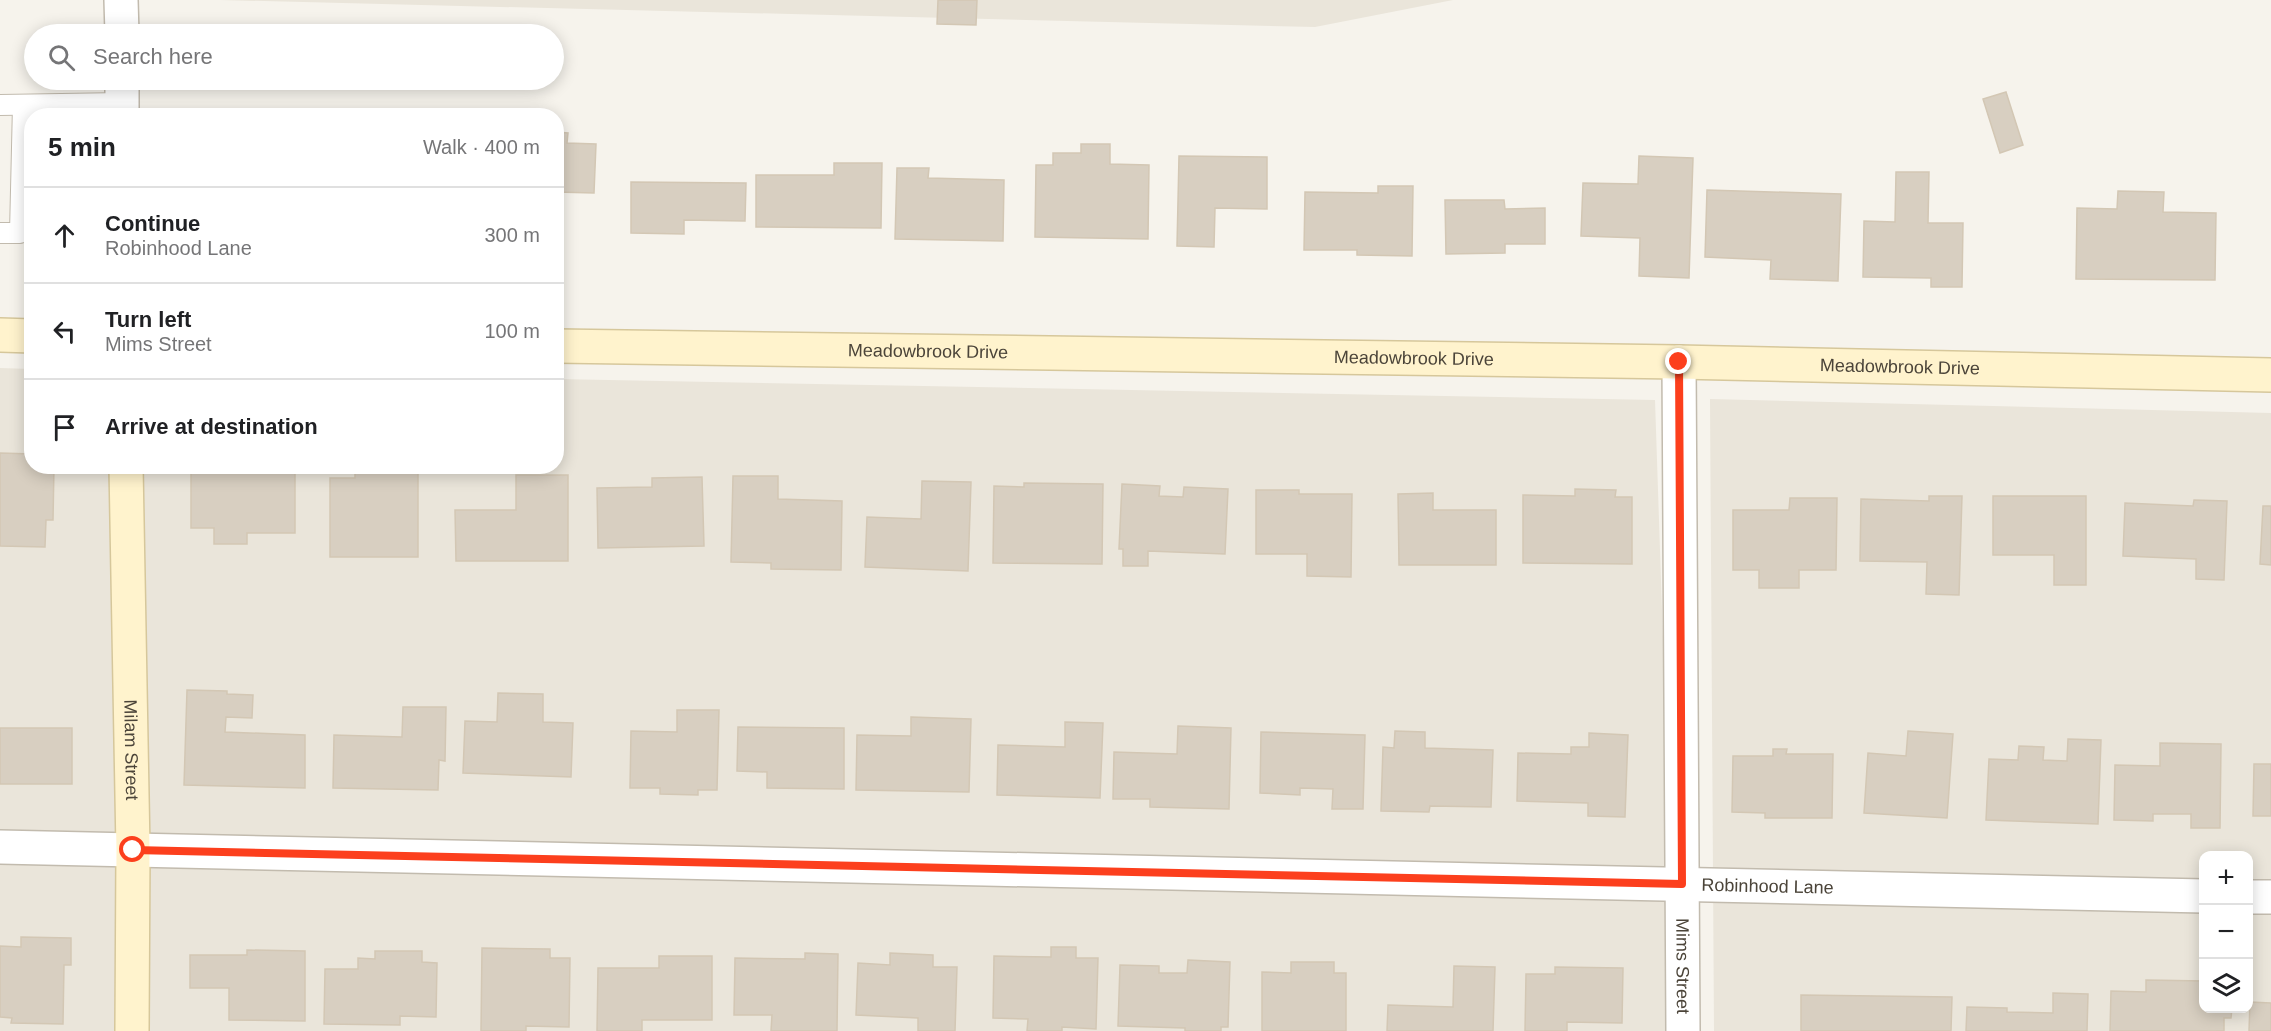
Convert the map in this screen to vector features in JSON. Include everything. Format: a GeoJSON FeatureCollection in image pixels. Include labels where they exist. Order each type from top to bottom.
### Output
{"type":"FeatureCollection","features":[{"type":"Feature","properties":{"kind":"main road"},"geometry":{"type":"LineString","coordinates":[[0,335],[24,336]]}},
{"type":"Feature","properties":{"kind":"main road","name":"Meadowbrook Drive"},"geometry":{"type":"LineString","coordinates":[[564,346],[1679,362],[2271,375]]}},
{"type":"Feature","properties":{"kind":"main road","name":"Milam Street"},"geometry":{"type":"LineString","coordinates":[[126,474],[133,850],[132,1031]]}},
{"type":"Feature","properties":{"kind":"street"},"geometry":{"type":"LineString","coordinates":[[122,0],[122,24]]}},
{"type":"Feature","properties":{"kind":"street","name":"Mims Street"},"geometry":{"type":"LineString","coordinates":[[1679,362],[1683,1031]]}},
{"type":"Feature","properties":{"kind":"street","name":"Robinhood Lane"},"geometry":{"type":"LineString","coordinates":[[0,847],[2199,896]]}},
{"type":"Feature","properties":{"kind":"street"},"geometry":{"type":"LineString","coordinates":[[2253,897],[2271,897]]}},
{"type":"Feature","properties":{"kind":"lane"},"geometry":{"type":"LineString","coordinates":[[0,105],[122,99]]}},
{"type":"Feature","properties":{"kind":"lane"},"geometry":{"type":"LineString","coordinates":[[0,233],[20,233],[23,105]]}},
{"type":"Feature","properties":{"kind":"shaded area"},"geometry":{"type":"Polygon","coordinates":[[[220,0],[1453,0],[1315,27],[220,0]]]}},
{"type":"Feature","properties":{"kind":"shaded area"},"geometry":{"type":"Polygon","coordinates":[[[0,368],[24,369],[24,474],[564,474],[564,379],[1655,400],[1676,1031],[0,1031],[0,368]]]}},
{"type":"Feature","properties":{"kind":"shaded area"},"geometry":{"type":"Polygon","coordinates":[[[1710,399],[2271,413],[2271,1031],[1714,1031],[1710,399]]]}},
{"type":"Feature","properties":{"kind":"building"},"geometry":{"type":"Polygon","coordinates":[[[938,0],[977,0],[976,25],[937,24],[938,0]]]}},
{"type":"Feature","properties":{"kind":"building"},"geometry":{"type":"Polygon","coordinates":[[[2006,92],[2023,145],[2000,153],[1983,99],[2006,92]]]}},
{"type":"Feature","properties":{"kind":"building"},"geometry":{"type":"Polygon","coordinates":[[[564,133],[568,133],[567,143],[596,144],[594,193],[564,192],[564,133]]]}},
{"type":"Feature","properties":{"kind":"building"},"geometry":{"type":"Polygon","coordinates":[[[1081,144],[1110,144],[1110,164],[1149,165],[1148,239],[1035,237],[1036,165],[1053,165],[1053,153],[1081,153],[1081,144]]]}},
{"type":"Feature","properties":{"kind":"building"},"geometry":{"type":"Polygon","coordinates":[[[1179,156],[1267,157],[1267,209],[1215,208],[1214,247],[1177,246],[1179,156]]]}},
{"type":"Feature","properties":{"kind":"building"},"geometry":{"type":"Polygon","coordinates":[[[1639,156],[1693,158],[1689,278],[1639,276],[1640,238],[1581,236],[1583,183],[1638,184],[1639,156]]]}},
{"type":"Feature","properties":{"kind":"building"},"geometry":{"type":"Polygon","coordinates":[[[834,163],[882,163],[881,228],[756,227],[756,175],[834,175],[834,163]]]}},
{"type":"Feature","properties":{"kind":"building"},"geometry":{"type":"Polygon","coordinates":[[[897,168],[929,168],[928,178],[1004,180],[1003,241],[895,239],[897,168]]]}},
{"type":"Feature","properties":{"kind":"building"},"geometry":{"type":"Polygon","coordinates":[[[1896,172],[1929,172],[1928,223],[1963,223],[1962,287],[1931,287],[1931,278],[1863,277],[1864,221],[1895,222],[1896,172]]]}},
{"type":"Feature","properties":{"kind":"building"},"geometry":{"type":"Polygon","coordinates":[[[631,182],[746,183],[745,221],[684,220],[684,234],[631,233],[631,182]]]}},
{"type":"Feature","properties":{"kind":"building"},"geometry":{"type":"Polygon","coordinates":[[[1378,186],[1413,186],[1412,256],[1357,255],[1357,250],[1304,250],[1305,192],[1378,193],[1378,186]]]}},
{"type":"Feature","properties":{"kind":"building"},"geometry":{"type":"Polygon","coordinates":[[[1707,190],[1841,194],[1838,281],[1770,279],[1771,260],[1705,257],[1707,190]]]}},
{"type":"Feature","properties":{"kind":"building"},"geometry":{"type":"Polygon","coordinates":[[[2118,191],[2164,192],[2163,212],[2216,213],[2215,280],[2076,279],[2077,208],[2117,209],[2118,191]]]}},
{"type":"Feature","properties":{"kind":"building"},"geometry":{"type":"Polygon","coordinates":[[[1445,200],[1504,200],[1505,209],[1545,208],[1545,244],[1505,244],[1505,253],[1446,254],[1445,200]]]}},
{"type":"Feature","properties":{"kind":"building"},"geometry":{"type":"Polygon","coordinates":[[[0,453],[24,454],[24,474],[54,474],[53,520],[46,520],[45,547],[0,546],[0,453]]]}},
{"type":"Feature","properties":{"kind":"building"},"geometry":{"type":"Polygon","coordinates":[[[191,474],[295,474],[295,533],[247,533],[247,544],[214,544],[214,528],[191,528],[191,474]]]}},
{"type":"Feature","properties":{"kind":"building"},"geometry":{"type":"Polygon","coordinates":[[[355,474],[418,474],[418,557],[330,557],[330,478],[355,478],[355,474]]]}},
{"type":"Feature","properties":{"kind":"building"},"geometry":{"type":"Polygon","coordinates":[[[516,475],[568,475],[568,561],[456,561],[455,510],[516,510],[516,475]]]}},
{"type":"Feature","properties":{"kind":"building"},"geometry":{"type":"Polygon","coordinates":[[[733,476],[778,476],[778,499],[842,501],[841,570],[771,569],[771,563],[731,562],[733,476]]]}},
{"type":"Feature","properties":{"kind":"building"},"geometry":{"type":"Polygon","coordinates":[[[702,477],[704,546],[598,548],[597,488],[652,487],[652,478],[702,477]]]}},
{"type":"Feature","properties":{"kind":"building"},"geometry":{"type":"Polygon","coordinates":[[[922,481],[971,482],[968,571],[865,567],[867,517],[921,519],[922,481]]]}},
{"type":"Feature","properties":{"kind":"building"},"geometry":{"type":"Polygon","coordinates":[[[1024,483],[1103,484],[1102,564],[993,563],[994,486],[1024,487],[1024,483]]]}},
{"type":"Feature","properties":{"kind":"building"},"geometry":{"type":"Polygon","coordinates":[[[1122,484],[1160,486],[1159,496],[1183,497],[1184,487],[1228,489],[1225,554],[1148,551],[1148,566],[1123,566],[1123,549],[1119,549],[1122,484]]]}},
{"type":"Feature","properties":{"kind":"building"},"geometry":{"type":"Polygon","coordinates":[[[1575,489],[1616,490],[1615,497],[1632,497],[1632,564],[1523,563],[1523,495],[1575,496],[1575,489]]]}},
{"type":"Feature","properties":{"kind":"building"},"geometry":{"type":"Polygon","coordinates":[[[1256,490],[1299,490],[1299,494],[1352,494],[1351,577],[1307,576],[1307,554],[1256,554],[1256,490]]]}},
{"type":"Feature","properties":{"kind":"building"},"geometry":{"type":"Polygon","coordinates":[[[1433,493],[1433,510],[1496,510],[1496,565],[1399,565],[1398,494],[1433,493]]]}},
{"type":"Feature","properties":{"kind":"building"},"geometry":{"type":"Polygon","coordinates":[[[1929,496],[1962,496],[1959,595],[1926,594],[1927,562],[1860,561],[1861,499],[1929,501],[1929,496]]]}},
{"type":"Feature","properties":{"kind":"building"},"geometry":{"type":"Polygon","coordinates":[[[1993,496],[2086,496],[2086,585],[2054,585],[2054,555],[1993,555],[1993,496]]]}},
{"type":"Feature","properties":{"kind":"building"},"geometry":{"type":"Polygon","coordinates":[[[1790,498],[1837,498],[1836,570],[1799,570],[1799,588],[1759,588],[1759,570],[1733,570],[1733,510],[1789,510],[1790,498]]]}},
{"type":"Feature","properties":{"kind":"building"},"geometry":{"type":"Polygon","coordinates":[[[2194,500],[2227,501],[2224,580],[2196,579],[2196,559],[2123,556],[2125,503],[2193,506],[2194,500]]]}},
{"type":"Feature","properties":{"kind":"building"},"geometry":{"type":"Polygon","coordinates":[[[2263,506],[2271,506],[2271,565],[2260,564],[2263,506]]]}},
{"type":"Feature","properties":{"kind":"building"},"geometry":{"type":"Polygon","coordinates":[[[187,690],[227,691],[227,694],[253,695],[252,718],[226,717],[225,732],[305,735],[305,788],[184,785],[187,690]]]}},
{"type":"Feature","properties":{"kind":"building"},"geometry":{"type":"Polygon","coordinates":[[[498,693],[543,694],[543,722],[573,723],[571,777],[463,773],[465,721],[497,722],[498,693]]]}},
{"type":"Feature","properties":{"kind":"building"},"geometry":{"type":"Polygon","coordinates":[[[403,707],[446,707],[445,761],[439,760],[438,790],[333,788],[334,735],[402,737],[403,707]]]}},
{"type":"Feature","properties":{"kind":"building"},"geometry":{"type":"Polygon","coordinates":[[[677,710],[719,710],[717,790],[698,790],[698,795],[660,794],[660,788],[630,788],[631,731],[677,732],[677,710]]]}},
{"type":"Feature","properties":{"kind":"building"},"geometry":{"type":"Polygon","coordinates":[[[911,717],[971,719],[969,792],[856,790],[857,735],[911,736],[911,717]]]}},
{"type":"Feature","properties":{"kind":"building"},"geometry":{"type":"Polygon","coordinates":[[[1065,722],[1103,723],[1100,798],[997,795],[998,745],[1065,747],[1065,722]]]}},
{"type":"Feature","properties":{"kind":"building"},"geometry":{"type":"Polygon","coordinates":[[[1178,726],[1231,728],[1229,809],[1150,807],[1150,799],[1113,799],[1114,752],[1177,754],[1178,726]]]}},
{"type":"Feature","properties":{"kind":"building"},"geometry":{"type":"Polygon","coordinates":[[[738,727],[844,728],[844,789],[767,788],[767,772],[737,771],[738,727]]]}},
{"type":"Feature","properties":{"kind":"building"},"geometry":{"type":"Polygon","coordinates":[[[0,728],[72,728],[72,784],[0,784],[0,728]]]}},
{"type":"Feature","properties":{"kind":"building"},"geometry":{"type":"Polygon","coordinates":[[[1395,731],[1425,732],[1425,748],[1493,750],[1491,807],[1430,806],[1429,812],[1381,811],[1383,747],[1394,748],[1395,731]]]}},
{"type":"Feature","properties":{"kind":"building"},"geometry":{"type":"Polygon","coordinates":[[[1908,731],[1953,734],[1947,818],[1864,813],[1868,753],[1906,756],[1908,731]]]}},
{"type":"Feature","properties":{"kind":"building"},"geometry":{"type":"Polygon","coordinates":[[[1261,732],[1365,735],[1363,809],[1332,809],[1333,789],[1300,788],[1300,795],[1260,793],[1261,732]]]}},
{"type":"Feature","properties":{"kind":"building"},"geometry":{"type":"Polygon","coordinates":[[[1589,733],[1628,735],[1625,817],[1588,816],[1588,803],[1517,801],[1518,753],[1571,754],[1571,747],[1589,747],[1589,733]]]}},
{"type":"Feature","properties":{"kind":"building"},"geometry":{"type":"Polygon","coordinates":[[[2068,739],[2101,740],[2098,824],[1986,820],[1989,759],[2018,760],[2019,746],[2044,747],[2043,760],[2067,761],[2068,739]]]}},
{"type":"Feature","properties":{"kind":"building"},"geometry":{"type":"Polygon","coordinates":[[[2160,743],[2221,744],[2220,828],[2191,828],[2191,814],[2153,814],[2153,821],[2114,820],[2115,765],[2160,766],[2160,743]]]}},
{"type":"Feature","properties":{"kind":"building"},"geometry":{"type":"Polygon","coordinates":[[[1773,749],[1787,749],[1786,754],[1833,754],[1832,818],[1765,818],[1765,813],[1732,812],[1733,756],[1773,756],[1773,749]]]}},
{"type":"Feature","properties":{"kind":"building"},"geometry":{"type":"Polygon","coordinates":[[[2254,764],[2271,764],[2271,816],[2253,816],[2254,764]]]}},
{"type":"Feature","properties":{"kind":"building"},"geometry":{"type":"Polygon","coordinates":[[[21,937],[71,938],[71,965],[64,965],[63,1024],[11,1023],[12,1018],[0,1017],[0,946],[21,947],[21,937]]]}},
{"type":"Feature","properties":{"kind":"building"},"geometry":{"type":"Polygon","coordinates":[[[1051,947],[1076,947],[1076,958],[1098,958],[1096,1029],[1062,1027],[1062,1031],[1027,1031],[1028,1019],[993,1018],[994,956],[1051,957],[1051,947]]]}},
{"type":"Feature","properties":{"kind":"building"},"geometry":{"type":"Polygon","coordinates":[[[482,948],[550,949],[550,958],[570,958],[569,1027],[526,1026],[526,1031],[481,1031],[482,948]]]}},
{"type":"Feature","properties":{"kind":"building"},"geometry":{"type":"Polygon","coordinates":[[[247,950],[305,951],[305,1021],[229,1020],[229,988],[190,988],[190,955],[247,955],[247,950]]]}},
{"type":"Feature","properties":{"kind":"building"},"geometry":{"type":"Polygon","coordinates":[[[375,951],[422,951],[422,962],[437,963],[436,1017],[400,1016],[400,1025],[324,1024],[325,969],[358,969],[358,958],[375,959],[375,951]]]}},
{"type":"Feature","properties":{"kind":"building"},"geometry":{"type":"Polygon","coordinates":[[[805,953],[838,954],[837,1031],[771,1031],[772,1015],[734,1015],[735,958],[805,959],[805,953]]]}},
{"type":"Feature","properties":{"kind":"building"},"geometry":{"type":"Polygon","coordinates":[[[890,953],[933,955],[933,967],[957,967],[955,1031],[918,1031],[918,1018],[856,1015],[858,963],[890,965],[890,953]]]}},
{"type":"Feature","properties":{"kind":"building"},"geometry":{"type":"Polygon","coordinates":[[[659,956],[712,956],[712,1020],[642,1020],[642,1031],[597,1031],[598,968],[659,968],[659,956]]]}},
{"type":"Feature","properties":{"kind":"building"},"geometry":{"type":"Polygon","coordinates":[[[1188,960],[1230,962],[1228,1027],[1221,1027],[1221,1031],[1185,1031],[1185,1028],[1118,1026],[1120,965],[1159,966],[1159,973],[1187,973],[1188,960]]]}},
{"type":"Feature","properties":{"kind":"building"},"geometry":{"type":"Polygon","coordinates":[[[1291,962],[1334,962],[1334,973],[1346,973],[1346,1031],[1262,1031],[1262,972],[1291,973],[1291,962]]]}},
{"type":"Feature","properties":{"kind":"building"},"geometry":{"type":"Polygon","coordinates":[[[1454,966],[1495,967],[1493,1031],[1387,1031],[1388,1005],[1453,1007],[1454,966]]]}},
{"type":"Feature","properties":{"kind":"building"},"geometry":{"type":"Polygon","coordinates":[[[1555,967],[1623,968],[1622,1023],[1567,1022],[1567,1031],[1525,1031],[1526,974],[1555,974],[1555,967]]]}},
{"type":"Feature","properties":{"kind":"building"},"geometry":{"type":"Polygon","coordinates":[[[2146,980],[2199,981],[2199,1013],[2232,1013],[2231,1018],[2224,1018],[2224,1031],[2110,1031],[2111,991],[2146,992],[2146,980]]]}},
{"type":"Feature","properties":{"kind":"building"},"geometry":{"type":"Polygon","coordinates":[[[2053,993],[2088,994],[2087,1031],[1966,1031],[1967,1007],[2007,1008],[2007,1012],[2053,1013],[2053,993]]]}},
{"type":"Feature","properties":{"kind":"building"},"geometry":{"type":"Polygon","coordinates":[[[1801,995],[1952,997],[1951,1031],[1801,1031],[1801,995]]]}},
{"type":"Feature","properties":{"kind":"building"},"geometry":{"type":"Polygon","coordinates":[[[2253,1002],[2271,1003],[2271,1031],[2249,1031],[2250,1013],[2253,1013],[2253,1002]]]}},
{"type":"Feature","properties":{"kind":"route"},"geometry":{"type":"LineString","coordinates":[[133,850],[1682,884],[1679,362]]}}]}
